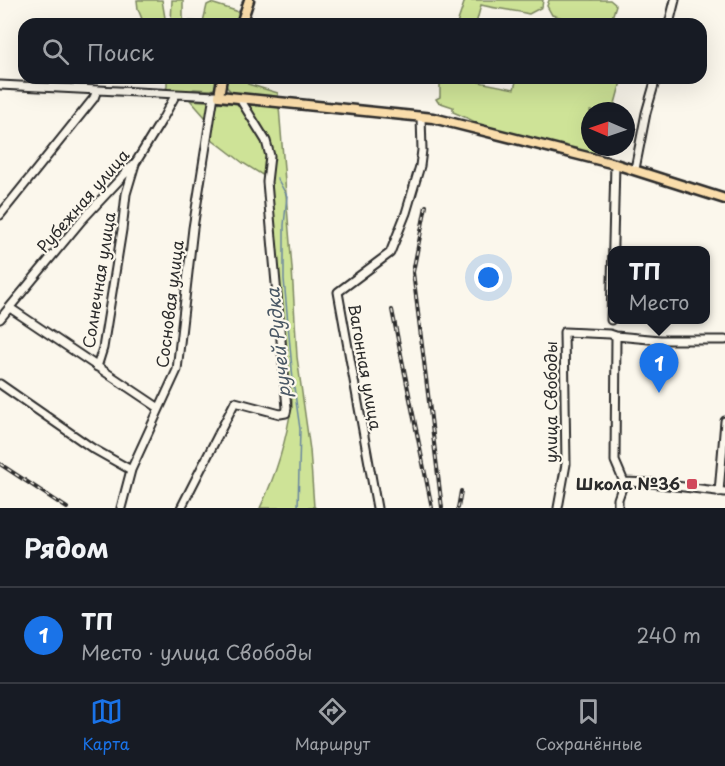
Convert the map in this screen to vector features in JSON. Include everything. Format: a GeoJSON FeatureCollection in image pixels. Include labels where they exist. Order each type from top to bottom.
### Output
{"type":"FeatureCollection","features":[{"type":"Feature","properties":{"kind":"main road"},"geometry":{"type":"LineString","coordinates":[[243,18],[249,0]]}},
{"type":"Feature","properties":{"kind":"main road"},"geometry":{"type":"LineString","coordinates":[[220,84],[216,96],[445,121],[635,169],[725,199]]}},
{"type":"Feature","properties":{"kind":"street"},"geometry":{"type":"LineString","coordinates":[[670,18],[675,0]]}},
{"type":"Feature","properties":{"kind":"street"},"geometry":{"type":"LineString","coordinates":[[635,169],[654,84]]}},
{"type":"Feature","properties":{"kind":"street"},"geometry":{"type":"LineString","coordinates":[[0,85],[216,96]]}},
{"type":"Feature","properties":{"kind":"street"},"geometry":{"type":"LineString","coordinates":[[0,215],[94,98],[97,90]]}},
{"type":"Feature","properties":{"kind":"street","name":"Рубежная улица"},"geometry":{"type":"LineString","coordinates":[[0,319],[81,220],[136,162],[176,94]]}},
{"type":"Feature","properties":{"kind":"street","name":"Сосновая улица"},"geometry":{"type":"LineString","coordinates":[[121,508],[131,470],[177,370],[193,228],[216,96]]}},
{"type":"Feature","properties":{"kind":"street"},"geometry":{"type":"LineString","coordinates":[[181,508],[235,402],[280,414],[286,413],[287,408],[267,182],[270,156],[266,141],[240,99]]}},
{"type":"Feature","properties":{"kind":"street","name":"Вагонная улица"},"geometry":{"type":"LineString","coordinates":[[377,508],[338,292],[390,253],[406,213],[420,166],[421,117]]}},
{"type":"Feature","properties":{"kind":"street","name":"Солнечная улица"},"geometry":{"type":"LineString","coordinates":[[97,367],[105,336],[126,194],[136,162]]}},
{"type":"Feature","properties":{"kind":"street"},"geometry":{"type":"LineString","coordinates":[[612,246],[615,164]]}},
{"type":"Feature","properties":{"kind":"street"},"geometry":{"type":"LineString","coordinates":[[10,308],[159,408]]}},
{"type":"Feature","properties":{"kind":"street","name":"улица Свободы"},"geometry":{"type":"LineString","coordinates":[[558,508],[567,464],[564,332],[616,336]]}},
{"type":"Feature","properties":{"kind":"street"},"geometry":{"type":"LineString","coordinates":[[618,508],[618,499],[624,482],[615,461],[616,336],[660,340],[725,340]]}},
{"type":"Feature","properties":{"kind":"street"},"geometry":{"type":"LineString","coordinates":[[0,384],[92,448],[131,470]]}},
{"type":"Feature","properties":{"kind":"street"},"geometry":{"type":"LineString","coordinates":[[624,482],[722,492],[725,421]]}},
{"type":"Feature","properties":{"kind":"green space"},"geometry":{"type":"Polygon","coordinates":[[[137,0],[162,0],[165,18],[142,18],[137,0]]]}},
{"type":"Feature","properties":{"kind":"green space"},"geometry":{"type":"Polygon","coordinates":[[[172,0],[183,0],[183,18],[171,18],[172,0]]]}},
{"type":"Feature","properties":{"kind":"green space"},"geometry":{"type":"Polygon","coordinates":[[[465,0],[543,0],[542,7],[529,14],[481,5],[478,18],[459,18],[465,0]]]}},
{"type":"Feature","properties":{"kind":"green space"},"geometry":{"type":"Polygon","coordinates":[[[549,0],[610,0],[616,5],[612,18],[563,18],[552,15],[547,6],[549,0]]]}},
{"type":"Feature","properties":{"kind":"green space"},"geometry":{"type":"Polygon","coordinates":[[[211,3],[236,11],[240,17],[204,18],[207,5],[211,3]]]}},
{"type":"Feature","properties":{"kind":"green space"},"geometry":{"type":"Polygon","coordinates":[[[167,84],[216,84],[211,90],[194,89],[188,92],[164,91],[167,84]]]}},
{"type":"Feature","properties":{"kind":"green space"},"geometry":{"type":"Polygon","coordinates":[[[226,84],[248,84],[278,93],[278,100],[232,92],[226,84]]]}},
{"type":"Feature","properties":{"kind":"green space"},"geometry":{"type":"Polygon","coordinates":[[[440,84],[489,84],[514,89],[515,84],[620,84],[615,102],[581,102],[581,151],[485,127],[453,112],[453,107],[438,102],[436,99],[440,97],[440,84]]]}},
{"type":"Feature","properties":{"kind":"green space"},"geometry":{"type":"Polygon","coordinates":[[[190,100],[279,107],[297,357],[310,450],[314,507],[316,508],[260,508],[280,456],[292,402],[269,179],[243,163],[212,139],[205,117],[190,100]]]}},
{"type":"Feature","properties":{"kind":"waterway","name":"ручей Рудка"},"geometry":{"type":"LineString","coordinates":[[277,178],[287,196],[284,225],[284,279],[300,429],[298,508]]}},
{"type":"Feature","properties":{"kind":"railway"},"geometry":{"type":"LineString","coordinates":[[426,206],[413,272],[442,508]]}},
{"type":"Feature","properties":{"kind":"railway"},"geometry":{"type":"LineString","coordinates":[[392,310],[432,508]]}},
{"type":"Feature","properties":{"kind":"railway"},"geometry":{"type":"LineString","coordinates":[[0,464],[67,508]]}},
{"type":"Feature","properties":{"kind":"railway"},"geometry":{"type":"LineString","coordinates":[[458,508],[461,491]]}},
{"type":"Feature","properties":{"kind":"place","name":"ТП"},"geometry":{"type":"Point","coordinates":[659,393]}},
{"type":"Feature","properties":{"kind":"place","name":"Школа №36"},"geometry":{"type":"Point","coordinates":[692,484]}}]}
